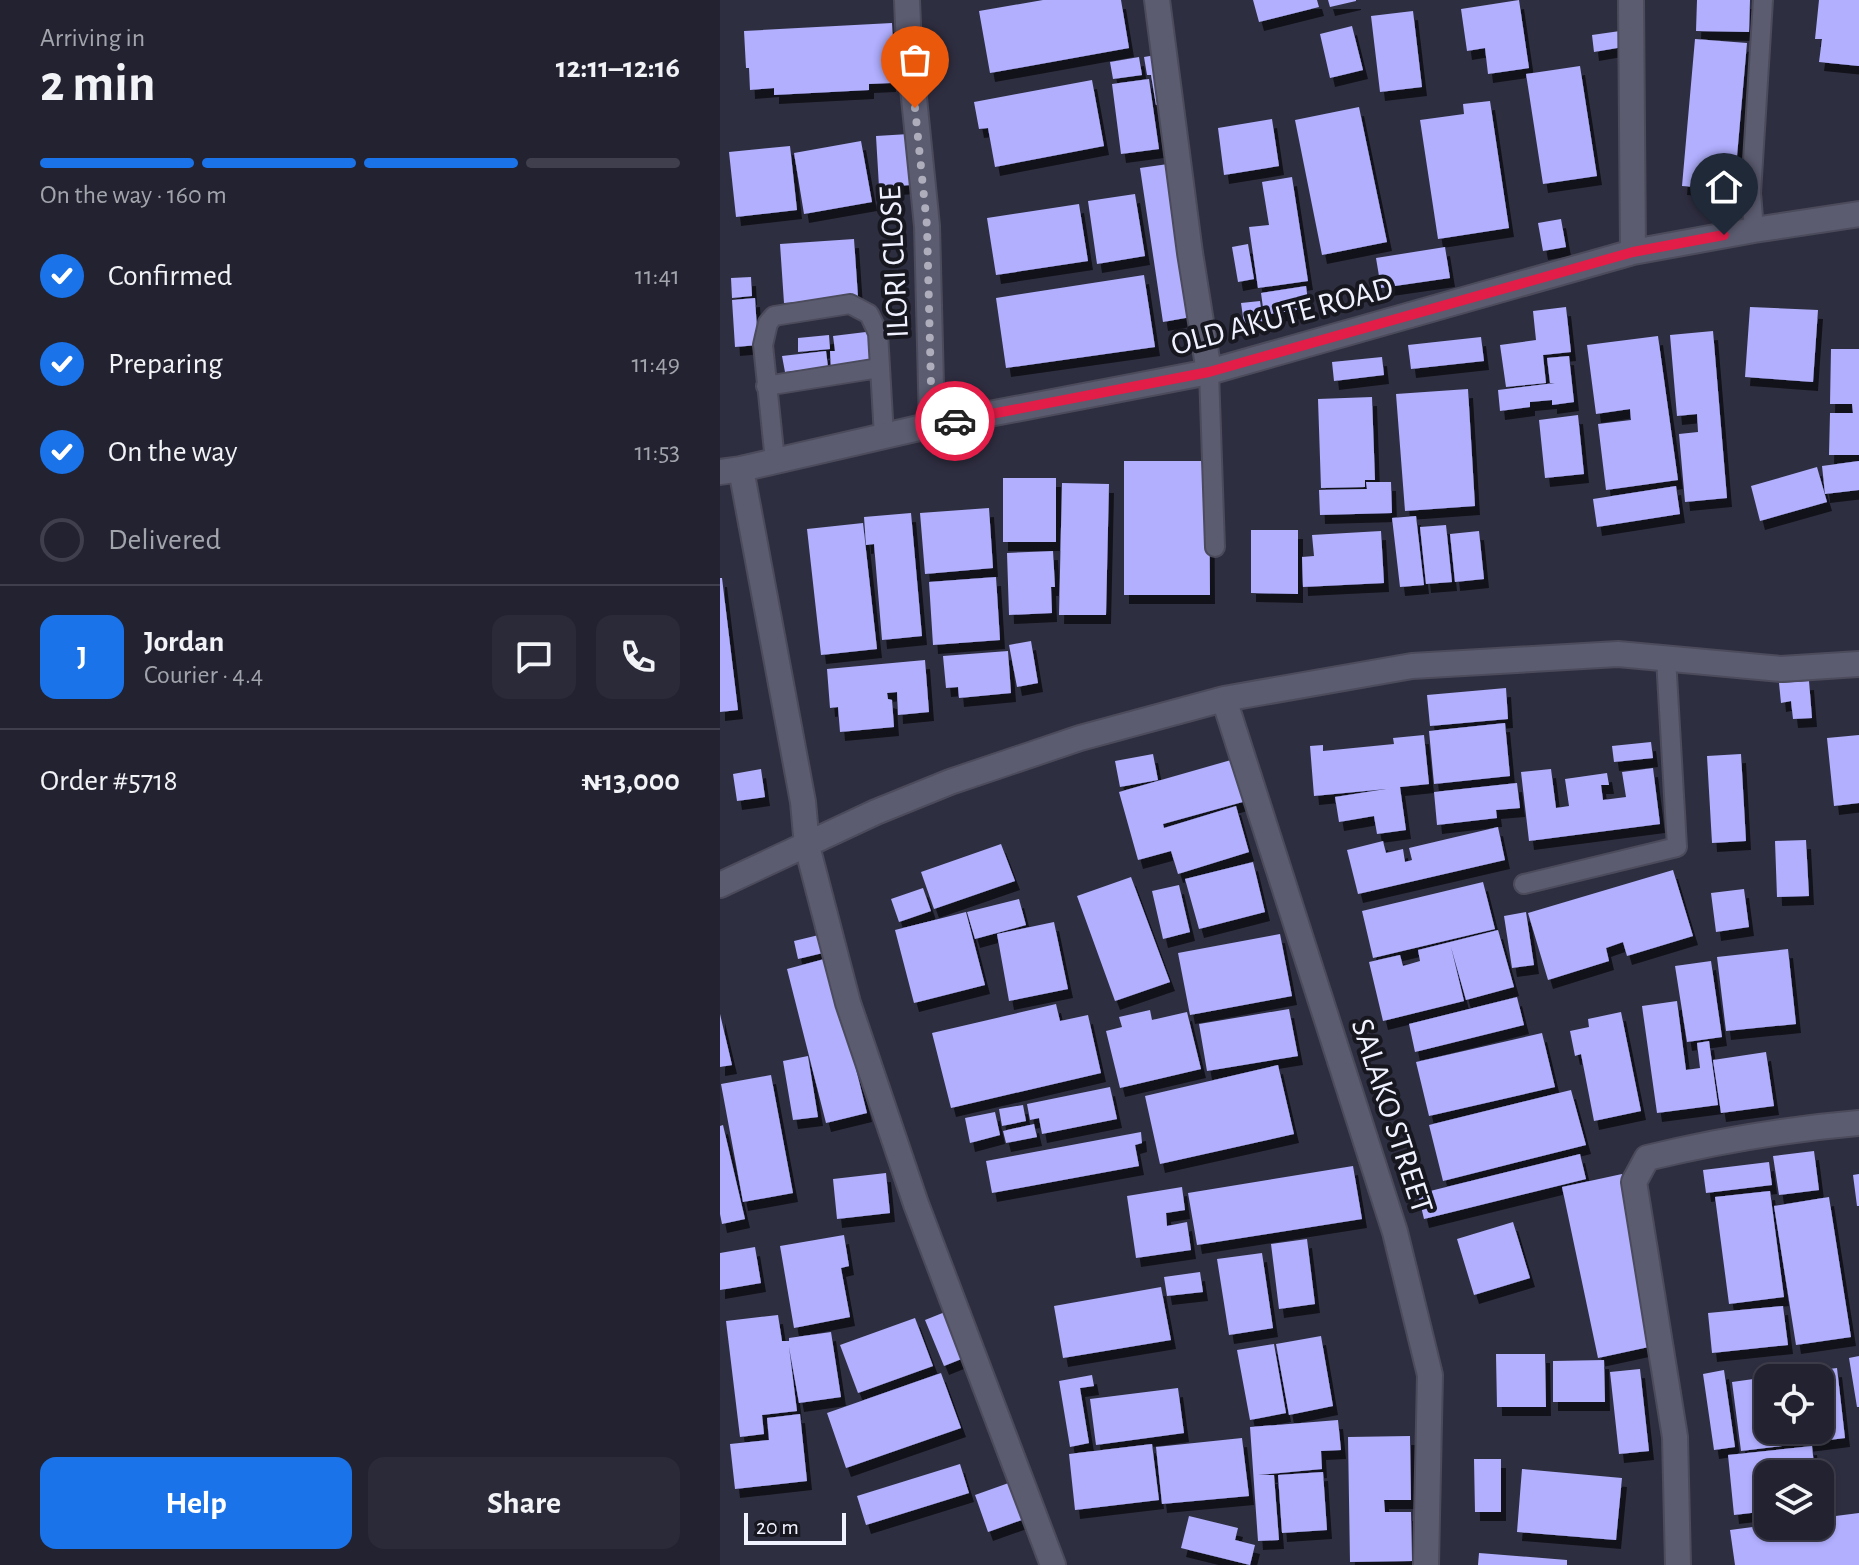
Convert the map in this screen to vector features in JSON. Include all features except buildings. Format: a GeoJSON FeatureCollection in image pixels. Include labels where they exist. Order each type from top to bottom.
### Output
{"type":"FeatureCollection","features":[{"type":"Feature","properties":{"kind":"street","name":"ILORI CLOSE"},"geometry":{"type":"LineString","coordinates":[[907,0],[927,226],[932,425]]}},
{"type":"Feature","properties":{"kind":"street"},"geometry":{"type":"LineString","coordinates":[[1157,0],[1209,372]]}},
{"type":"Feature","properties":{"kind":"street"},"geometry":{"type":"LineString","coordinates":[[1631,0],[1633,252]]}},
{"type":"Feature","properties":{"kind":"street","name":"OLD AKUTE ROAD"},"geometry":{"type":"LineString","coordinates":[[730,471],[932,425],[1209,372],[1633,252],[1859,214]]}},
{"type":"Feature","properties":{"kind":"street"},"geometry":{"type":"LineString","coordinates":[[730,471],[803,802],[807,846],[848,1003],[916,1204],[1053,1565]]}},
{"type":"Feature","properties":{"kind":"street"},"geometry":{"type":"LineString","coordinates":[[720,885],[876,812],[950,782],[1080,738],[1224,699],[1412,666],[1618,654],[1781,669],[1859,664]]}},
{"type":"Feature","properties":{"kind":"street","name":"SALAKO STREET"},"geometry":{"type":"LineString","coordinates":[[1224,699],[1395,1232],[1430,1375],[1426,1565]]}},
{"type":"Feature","properties":{"kind":"street"},"geometry":{"type":"LineString","coordinates":[[1678,1565],[1675,1437],[1634,1182],[1647,1158],[1676,1150],[1821,1126],[1859,1123]]}},
{"type":"Feature","properties":{"kind":"lane"},"geometry":{"type":"LineString","coordinates":[[1754,230],[1751,193],[1763,0]]}},
{"type":"Feature","properties":{"kind":"lane"},"geometry":{"type":"LineString","coordinates":[[775,461],[763,345],[768,323],[774,316],[850,304],[869,314],[878,333],[884,436]]}},
{"type":"Feature","properties":{"kind":"lane"},"geometry":{"type":"LineString","coordinates":[[766,386],[879,368]]}},
{"type":"Feature","properties":{"kind":"lane"},"geometry":{"type":"LineString","coordinates":[[1209,372],[1215,547]]}},
{"type":"Feature","properties":{"kind":"lane"},"geometry":{"type":"LineString","coordinates":[[1524,884],[1677,847],[1666,658]]}},
{"type":"Feature","properties":{"kind":"way so far"},"geometry":{"type":"LineString","coordinates":[[915,108],[927,226],[932,425],[955,421]]}},
{"type":"Feature","properties":{"kind":"route"},"geometry":{"type":"LineString","coordinates":[[955,421],[1209,372],[1633,252],[1724,235]]}}]}
